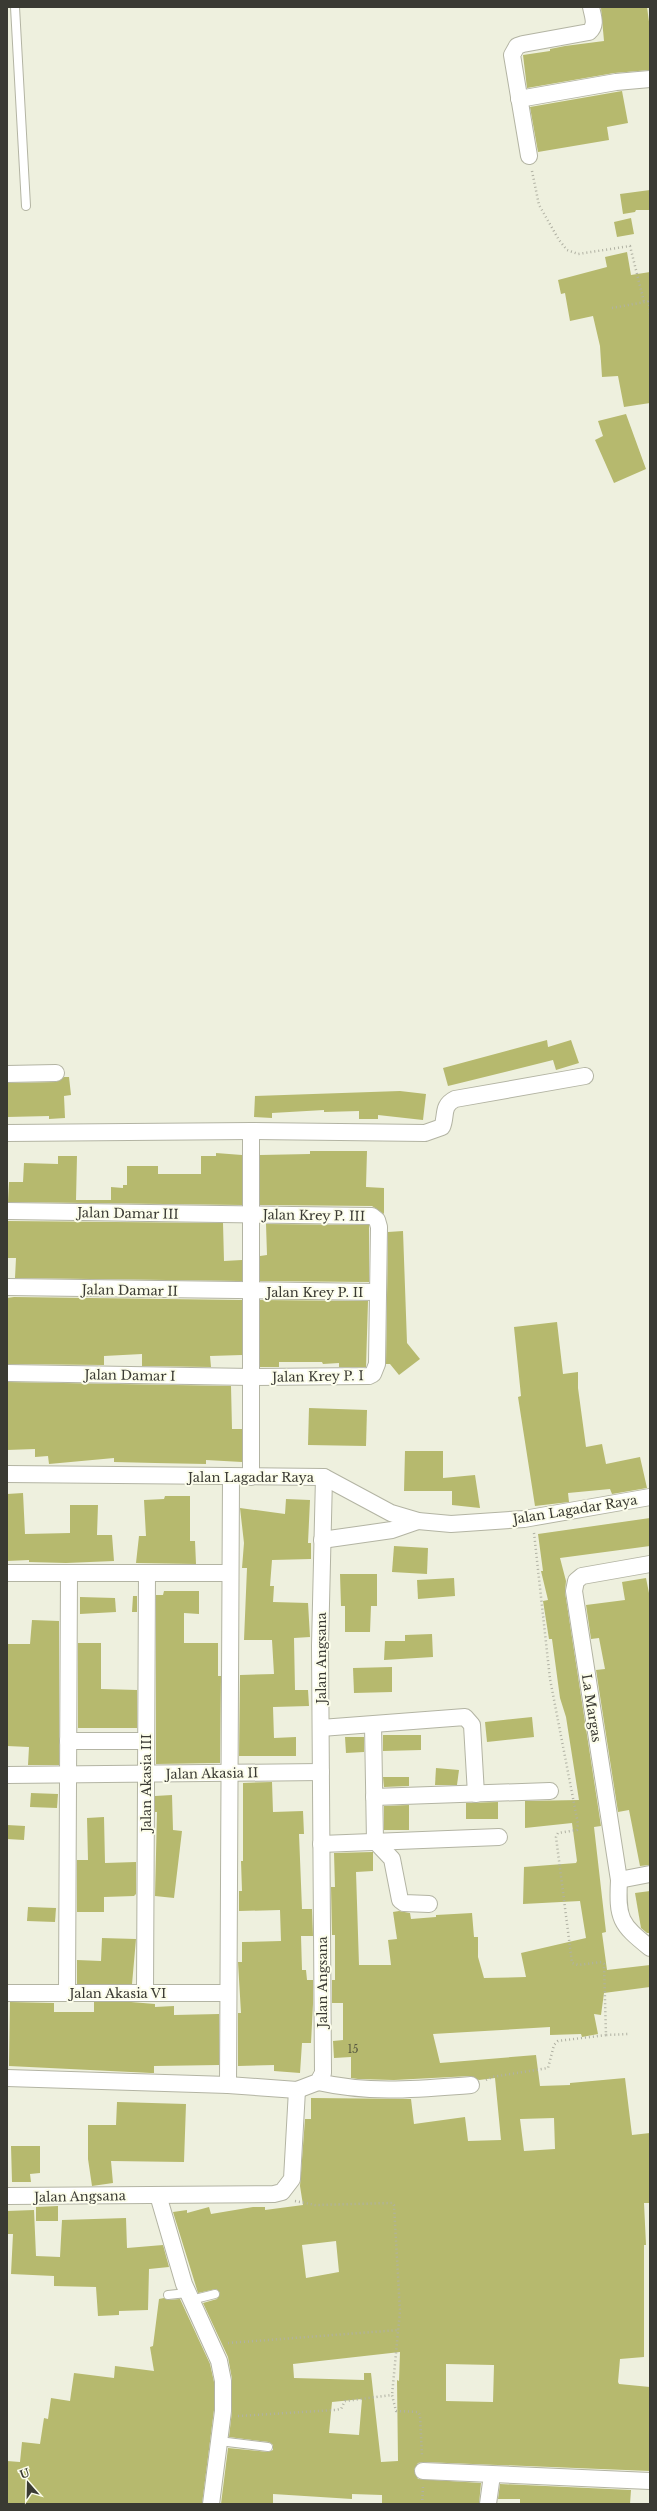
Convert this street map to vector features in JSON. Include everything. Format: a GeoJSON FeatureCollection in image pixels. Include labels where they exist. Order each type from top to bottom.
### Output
{"type":"FeatureCollection","features":[{"type":"Feature","properties":{"kind":"street"},"geometry":{"type":"LineString","coordinates":[[529,156],[512,55],[514,50],[522,44],[589,32],[594,22],[590,7]]}},
{"type":"Feature","properties":{"kind":"street"},"geometry":{"type":"LineString","coordinates":[[519,99],[616,82],[650,79]]}},
{"type":"Feature","properties":{"kind":"street"},"geometry":{"type":"LineString","coordinates":[[7,1074],[56,1073]]}},
{"type":"Feature","properties":{"kind":"street"},"geometry":{"type":"LineString","coordinates":[[7,1133],[251,1131],[432,1132],[442,1127],[447,1105],[455,1099],[585,1076]]}},
{"type":"Feature","properties":{"kind":"street"},"geometry":{"type":"LineString","coordinates":[[251,1131],[251,1477]]}},
{"type":"Feature","properties":{"kind":"street","name":"Jalan Damar III"},"geometry":{"type":"LineString","coordinates":[[7,1211],[250,1214]]}},
{"type":"Feature","properties":{"kind":"street","name":"Jalan Krey P. III"},"geometry":{"type":"LineString","coordinates":[[250,1214],[372,1216],[377,1220]]}},
{"type":"Feature","properties":{"kind":"street","name":"Jalan Krey P. I"},"geometry":{"type":"LineString","coordinates":[[252,1377],[362,1378],[373,1374],[377,1364],[379,1227],[377,1220]]}},
{"type":"Feature","properties":{"kind":"street","name":"Jalan Damar II"},"geometry":{"type":"LineString","coordinates":[[7,1287],[252,1292]]}},
{"type":"Feature","properties":{"kind":"street","name":"Jalan Krey P. II"},"geometry":{"type":"LineString","coordinates":[[252,1292],[378,1292]]}},
{"type":"Feature","properties":{"kind":"street","name":"Jalan Damar I"},"geometry":{"type":"LineString","coordinates":[[7,1372],[252,1377]]}},
{"type":"Feature","properties":{"kind":"street","name":"Jalan Lagadar Raya"},"geometry":{"type":"LineString","coordinates":[[7,1474],[231,1478],[324,1477],[391,1513],[418,1521],[451,1524],[524,1519],[650,1497]]}},
{"type":"Feature","properties":{"kind":"street","name":"Jalan Angsana"},"geometry":{"type":"LineString","coordinates":[[318,2082],[323,2072],[321,1728],[322,1540],[324,1477]]}},
{"type":"Feature","properties":{"kind":"street"},"geometry":{"type":"LineString","coordinates":[[228,2085],[231,1478]]}},
{"type":"Feature","properties":{"kind":"street"},"geometry":{"type":"LineString","coordinates":[[322,1540],[392,1530],[418,1521]]}},
{"type":"Feature","properties":{"kind":"street","name":"La Margas"},"geometry":{"type":"LineString","coordinates":[[619,1880],[574,1591],[576,1581],[582,1576],[650,1564]]}},
{"type":"Feature","properties":{"kind":"street"},"geometry":{"type":"LineString","coordinates":[[7,1573],[230,1573]]}},
{"type":"Feature","properties":{"kind":"street"},"geometry":{"type":"LineString","coordinates":[[67,1993],[69,1573]]}},
{"type":"Feature","properties":{"kind":"street","name":"Jalan Akasia III"},"geometry":{"type":"LineString","coordinates":[[145,1993],[147,1573]]}},
{"type":"Feature","properties":{"kind":"street"},"geometry":{"type":"LineString","coordinates":[[321,1728],[373,1726],[465,1717],[470,1720],[472,1725],[476,1794]]}},
{"type":"Feature","properties":{"kind":"street"},"geometry":{"type":"LineString","coordinates":[[373,1726],[375,1842],[392,1859],[400,1900],[404,1903],[429,1904]]}},
{"type":"Feature","properties":{"kind":"street"},"geometry":{"type":"LineString","coordinates":[[68,1741],[146,1741]]}},
{"type":"Feature","properties":{"kind":"street","name":"Jalan Akasia II"},"geometry":{"type":"LineString","coordinates":[[7,1775],[321,1772]]}},
{"type":"Feature","properties":{"kind":"street"},"geometry":{"type":"LineString","coordinates":[[374,1797],[550,1791]]}},
{"type":"Feature","properties":{"kind":"street"},"geometry":{"type":"LineString","coordinates":[[322,1844],[499,1837]]}},
{"type":"Feature","properties":{"kind":"street"},"geometry":{"type":"LineString","coordinates":[[650,1874],[619,1880],[618,1908],[620,1918],[636,1937],[650,1948]]}},
{"type":"Feature","properties":{"kind":"street","name":"Jalan Akasia VI"},"geometry":{"type":"LineString","coordinates":[[7,1993],[228,1993]]}},
{"type":"Feature","properties":{"kind":"street"},"geometry":{"type":"LineString","coordinates":[[7,2078],[228,2085],[297,2090],[318,2082],[349,2089],[373,2091],[472,2085]]}},
{"type":"Feature","properties":{"kind":"street"},"geometry":{"type":"LineString","coordinates":[[274,2194],[282,2192],[292,2179],[297,2090]]}},
{"type":"Feature","properties":{"kind":"street","name":"Jalan Angsana"},"geometry":{"type":"LineString","coordinates":[[7,2196],[274,2194]]}},
{"type":"Feature","properties":{"kind":"street"},"geometry":{"type":"LineString","coordinates":[[158,2195],[189,2297],[219,2361],[223,2381],[222,2417],[211,2504]]}},
{"type":"Feature","properties":{"kind":"street"},"geometry":{"type":"LineString","coordinates":[[423,2471],[650,2481]]}},
{"type":"Feature","properties":{"kind":"street"},"geometry":{"type":"LineString","coordinates":[[488,2504],[492,2474]]}},
{"type":"Feature","properties":{"kind":"lane"},"geometry":{"type":"LineString","coordinates":[[15,7],[26,206]]}},
{"type":"Feature","properties":{"kind":"lane"},"geometry":{"type":"LineString","coordinates":[[168,2295],[189,2297],[215,2294]]}},
{"type":"Feature","properties":{"kind":"lane"},"geometry":{"type":"LineString","coordinates":[[219,2441],[268,2447]]}},
{"type":"Feature","properties":{"kind":"path"},"geometry":{"type":"LineString","coordinates":[[529,156],[539,205],[559,240],[567,250],[578,254],[630,246],[644,302]]}},
{"type":"Feature","properties":{"kind":"path"},"geometry":{"type":"LineString","coordinates":[[612,308],[649,301],[650,314]]}},
{"type":"Feature","properties":{"kind":"path"},"geometry":{"type":"LineString","coordinates":[[472,2085],[484,2083],[492,2077],[548,2068],[554,2046],[558,2041],[606,2035]]}},
{"type":"Feature","properties":{"kind":"path"},"geometry":{"type":"LineString","coordinates":[[274,2194],[289,2200],[315,2205],[392,2203],[394,2205],[399,2330],[392,2395],[396,2411],[418,2412],[420,2415],[423,2471]]}},
{"type":"Feature","properties":{"kind":"path"},"geometry":{"type":"LineString","coordinates":[[211,2345],[399,2330]]}},
{"type":"Feature","properties":{"kind":"path"},"geometry":{"type":"LineString","coordinates":[[222,2417],[335,2410],[341,2409],[345,2401],[392,2395]]}},
{"type":"Feature","properties":{"kind":"building"},"geometry":{"type":"Polygon","coordinates":[[[647,7],[650,29],[650,70],[614,73],[527,88],[523,55],[550,51],[550,49],[565,46],[604,41],[601,8],[647,7]]]}},
{"type":"Feature","properties":{"kind":"building"},"geometry":{"type":"Polygon","coordinates":[[[622,91],[628,123],[607,127],[609,140],[538,152],[530,107],[622,91]]]}},
{"type":"Feature","properties":{"kind":"building"},"geometry":{"type":"Polygon","coordinates":[[[650,190],[650,210],[636,210],[635,212],[623,214],[620,194],[650,190]]]}},
{"type":"Feature","properties":{"kind":"building"},"geometry":{"type":"Polygon","coordinates":[[[631,218],[634,234],[617,237],[614,222],[631,218]]]}},
{"type":"Feature","properties":{"kind":"building"},"geometry":{"type":"Polygon","coordinates":[[[627,252],[631,275],[650,272],[650,403],[624,407],[618,376],[602,377],[600,346],[593,316],[570,321],[565,293],[561,294],[558,280],[607,267],[605,257],[627,252]]]}},
{"type":"Feature","properties":{"kind":"building"},"geometry":{"type":"Polygon","coordinates":[[[626,414],[646,469],[614,483],[595,440],[603,436],[598,421],[626,414]]]}},
{"type":"Feature","properties":{"kind":"building"},"geometry":{"type":"Polygon","coordinates":[[[547,1040],[548,1047],[571,1040],[579,1063],[556,1070],[553,1060],[448,1086],[443,1068],[547,1040]]]}},
{"type":"Feature","properties":{"kind":"building"},"geometry":{"type":"Polygon","coordinates":[[[64,1077],[69,1077],[71,1095],[64,1096],[65,1118],[49,1119],[49,1116],[7,1117],[7,1083],[56,1082],[64,1077]]]}},
{"type":"Feature","properties":{"kind":"building"},"geometry":{"type":"Polygon","coordinates":[[[400,1091],[426,1094],[423,1120],[378,1115],[378,1119],[359,1119],[359,1111],[324,1112],[324,1110],[272,1113],[272,1118],[254,1117],[255,1096],[400,1091]]]}},
{"type":"Feature","properties":{"kind":"building"},"geometry":{"type":"Polygon","coordinates":[[[310,1151],[367,1151],[366,1187],[384,1188],[384,1214],[372,1206],[260,1205],[260,1155],[310,1154],[310,1151]]]}},
{"type":"Feature","properties":{"kind":"building"},"geometry":{"type":"Polygon","coordinates":[[[216,1153],[242,1155],[242,1205],[8,1202],[9,1182],[23,1182],[24,1163],[58,1164],[58,1156],[77,1156],[76,1200],[111,1200],[111,1187],[123,1188],[123,1185],[127,1185],[127,1166],[158,1166],[158,1174],[201,1174],[201,1156],[216,1156],[216,1153]]]}},
{"type":"Feature","properties":{"kind":"building"},"geometry":{"type":"Polygon","coordinates":[[[8,1221],[223,1223],[224,1261],[242,1260],[242,1281],[15,1278],[16,1258],[7,1258],[8,1221]]]}},
{"type":"Feature","properties":{"kind":"building"},"geometry":{"type":"Polygon","coordinates":[[[266,1224],[369,1225],[369,1282],[260,1281],[260,1256],[267,1255],[266,1224]]]}},
{"type":"Feature","properties":{"kind":"building"},"geometry":{"type":"Polygon","coordinates":[[[403,1231],[407,1343],[420,1359],[399,1375],[390,1364],[386,1364],[388,1232],[403,1231]]]}},
{"type":"Feature","properties":{"kind":"building"},"geometry":{"type":"Polygon","coordinates":[[[7,1298],[242,1300],[242,1355],[210,1356],[211,1367],[142,1366],[142,1354],[104,1356],[104,1365],[7,1364],[7,1298]]]}},
{"type":"Feature","properties":{"kind":"building"},"geometry":{"type":"Polygon","coordinates":[[[260,1300],[368,1301],[366,1367],[339,1367],[339,1363],[323,1364],[322,1362],[279,1362],[279,1367],[260,1367],[260,1300]]]}},
{"type":"Feature","properties":{"kind":"building"},"geometry":{"type":"Polygon","coordinates":[[[557,1322],[563,1374],[578,1372],[578,1388],[586,1447],[602,1444],[606,1464],[640,1457],[647,1488],[612,1494],[610,1489],[568,1493],[569,1502],[535,1506],[518,1397],[521,1396],[514,1327],[557,1322]]]}},
{"type":"Feature","properties":{"kind":"building"},"geometry":{"type":"Polygon","coordinates":[[[7,1382],[231,1386],[232,1429],[242,1429],[242,1462],[206,1460],[206,1464],[114,1462],[114,1458],[49,1464],[48,1456],[35,1457],[35,1449],[7,1450],[7,1382]]]}},
{"type":"Feature","properties":{"kind":"building"},"geometry":{"type":"Polygon","coordinates":[[[309,1408],[367,1410],[366,1446],[308,1445],[309,1408]]]}},
{"type":"Feature","properties":{"kind":"building"},"geometry":{"type":"Polygon","coordinates":[[[405,1451],[443,1451],[443,1478],[475,1475],[480,1508],[452,1505],[452,1491],[404,1491],[405,1451]]]}},
{"type":"Feature","properties":{"kind":"building"},"geometry":{"type":"Polygon","coordinates":[[[23,1493],[25,1534],[70,1533],[70,1505],[98,1505],[97,1535],[112,1535],[114,1561],[66,1563],[29,1562],[29,1560],[7,1561],[7,1494],[23,1493]]]}},
{"type":"Feature","properties":{"kind":"building"},"geometry":{"type":"Polygon","coordinates":[[[165,1496],[190,1496],[190,1541],[195,1541],[196,1564],[136,1563],[139,1536],[146,1536],[144,1500],[164,1499],[165,1496]]]}},
{"type":"Feature","properties":{"kind":"building"},"geometry":{"type":"Polygon","coordinates":[[[286,1499],[310,1500],[308,1543],[311,1543],[311,1559],[272,1560],[270,1586],[274,1586],[273,1602],[308,1603],[310,1637],[294,1638],[295,1690],[308,1690],[309,1706],[273,1707],[274,1738],[296,1737],[296,1756],[239,1756],[240,1675],[274,1674],[272,1640],[244,1640],[247,1568],[242,1568],[244,1543],[240,1508],[285,1514],[286,1499]]]}},
{"type":"Feature","properties":{"kind":"building"},"geometry":{"type":"Polygon","coordinates":[[[650,1518],[650,1546],[560,1558],[566,1581],[565,1592],[601,1826],[594,1827],[606,1932],[602,1933],[607,1970],[650,1965],[650,1987],[604,1993],[601,2015],[594,2014],[598,2034],[582,2037],[581,2034],[550,2035],[550,2027],[433,2034],[440,2063],[536,2055],[540,2086],[570,2085],[570,2083],[625,2078],[632,2135],[650,2133],[650,2203],[644,2203],[646,2245],[644,2245],[644,2357],[620,2359],[618,2382],[619,2384],[650,2387],[650,2471],[423,2462],[418,2463],[414,2470],[418,2479],[481,2483],[479,2504],[382,2504],[382,2495],[352,2494],[352,2499],[273,2494],[273,2504],[221,2504],[228,2448],[268,2452],[273,2450],[273,2445],[269,2442],[229,2437],[232,2411],[232,2379],[228,2357],[203,2303],[217,2299],[220,2293],[216,2289],[198,2293],[173,2212],[187,2210],[187,2213],[209,2207],[211,2214],[253,2207],[265,2207],[265,2210],[303,2205],[300,2186],[305,2119],[311,2119],[311,2098],[411,2099],[414,2124],[465,2117],[468,2141],[501,2140],[495,2078],[479,2080],[470,2076],[394,2080],[358,2079],[351,2078],[351,2057],[334,2058],[333,2041],[343,2040],[343,2003],[332,2003],[332,1980],[335,1980],[335,1935],[332,1935],[331,1887],[335,1887],[334,1853],[373,1852],[373,1871],[356,1872],[359,1965],[391,1965],[388,1940],[397,1939],[393,1912],[399,1911],[410,1913],[411,1919],[436,1917],[436,1915],[472,1913],[474,1937],[478,1937],[478,1957],[484,1978],[526,1977],[521,1953],[586,1938],[580,1901],[523,1904],[524,1867],[576,1863],[577,1861],[572,1823],[525,1828],[525,1801],[579,1800],[566,1717],[560,1698],[552,1639],[549,1639],[543,1601],[548,1600],[541,1571],[543,1571],[538,1534],[650,1518]],[[554,2118],[520,2119],[524,2151],[555,2149],[554,2118]],[[336,2241],[302,2245],[306,2278],[339,2272],[336,2241]],[[400,2352],[293,2364],[294,2378],[364,2380],[364,2373],[371,2373],[381,2462],[398,2461],[397,2380],[399,2381],[400,2352]],[[446,2364],[446,2401],[493,2402],[494,2365],[446,2364]],[[362,2399],[332,2402],[329,2433],[359,2435],[362,2399]]]}},
{"type":"Feature","properties":{"kind":"building"},"geometry":{"type":"Polygon","coordinates":[[[394,1546],[428,1548],[427,1574],[392,1572],[394,1546]]]}},
{"type":"Feature","properties":{"kind":"building"},"geometry":{"type":"Polygon","coordinates":[[[340,1574],[377,1574],[377,1606],[371,1606],[370,1632],[345,1632],[345,1606],[341,1606],[340,1574]]]}},
{"type":"Feature","properties":{"kind":"building"},"geometry":{"type":"Polygon","coordinates":[[[454,1578],[455,1596],[418,1599],[417,1580],[454,1578]]]}},
{"type":"Feature","properties":{"kind":"building"},"geometry":{"type":"Polygon","coordinates":[[[646,1578],[650,1598],[650,1865],[640,1866],[629,1810],[618,1812],[596,1670],[605,1669],[599,1638],[591,1639],[586,1605],[625,1600],[622,1582],[646,1578]]]}},
{"type":"Feature","properties":{"kind":"building"},"geometry":{"type":"Polygon","coordinates":[[[164,1591],[199,1591],[199,1614],[184,1613],[184,1643],[218,1643],[218,1676],[221,1676],[220,1763],[156,1764],[156,1595],[163,1595],[164,1591]]]}},
{"type":"Feature","properties":{"kind":"building"},"geometry":{"type":"Polygon","coordinates":[[[133,1596],[137,1596],[137,1612],[132,1612],[133,1596]]]}},
{"type":"Feature","properties":{"kind":"building"},"geometry":{"type":"Polygon","coordinates":[[[80,1597],[115,1598],[116,1612],[80,1614],[80,1597]]]}},
{"type":"Feature","properties":{"kind":"building"},"geometry":{"type":"Polygon","coordinates":[[[32,1620],[59,1621],[59,1765],[28,1765],[29,1747],[7,1746],[7,1644],[30,1644],[32,1620]]]}},
{"type":"Feature","properties":{"kind":"building"},"geometry":{"type":"Polygon","coordinates":[[[432,1634],[433,1657],[384,1660],[385,1641],[405,1641],[405,1635],[432,1634]]]}},
{"type":"Feature","properties":{"kind":"building"},"geometry":{"type":"Polygon","coordinates":[[[78,1643],[101,1643],[101,1689],[137,1690],[137,1728],[78,1728],[78,1643]]]}},
{"type":"Feature","properties":{"kind":"building"},"geometry":{"type":"Polygon","coordinates":[[[392,1667],[392,1692],[354,1693],[353,1668],[392,1667]]]}},
{"type":"Feature","properties":{"kind":"building"},"geometry":{"type":"Polygon","coordinates":[[[532,1717],[534,1737],[487,1742],[485,1722],[532,1717]]]}},
{"type":"Feature","properties":{"kind":"building"},"geometry":{"type":"Polygon","coordinates":[[[383,1735],[421,1735],[421,1750],[383,1751],[383,1735]]]}},
{"type":"Feature","properties":{"kind":"building"},"geometry":{"type":"Polygon","coordinates":[[[345,1737],[364,1737],[364,1752],[346,1753],[345,1737]]]}},
{"type":"Feature","properties":{"kind":"building"},"geometry":{"type":"Polygon","coordinates":[[[436,1768],[459,1770],[457,1785],[435,1785],[436,1768]]]}},
{"type":"Feature","properties":{"kind":"building"},"geometry":{"type":"Polygon","coordinates":[[[383,1777],[409,1777],[409,1786],[384,1787],[383,1777]]]}},
{"type":"Feature","properties":{"kind":"building"},"geometry":{"type":"Polygon","coordinates":[[[272,1782],[273,1812],[303,1811],[304,1834],[299,1834],[302,1909],[312,1909],[313,1936],[301,1936],[302,1970],[306,1970],[307,1980],[313,1980],[313,2004],[311,2043],[302,2043],[300,2073],[274,2071],[274,2065],[238,2066],[238,2013],[241,2013],[238,1962],[242,1962],[242,1942],[281,1941],[280,1910],[239,1911],[239,1891],[242,1891],[241,1861],[243,1861],[243,1783],[272,1782]]]}},
{"type":"Feature","properties":{"kind":"building"},"geometry":{"type":"Polygon","coordinates":[[[31,1793],[58,1794],[57,1808],[30,1807],[31,1793]]]}},
{"type":"Feature","properties":{"kind":"building"},"geometry":{"type":"Polygon","coordinates":[[[172,1795],[173,1830],[182,1831],[174,1898],[155,1896],[157,1812],[155,1812],[155,1796],[172,1795]]]}},
{"type":"Feature","properties":{"kind":"building"},"geometry":{"type":"Polygon","coordinates":[[[498,1802],[498,1819],[466,1819],[466,1803],[498,1802]]]}},
{"type":"Feature","properties":{"kind":"building"},"geometry":{"type":"Polygon","coordinates":[[[409,1805],[409,1830],[384,1830],[384,1806],[409,1805]]]}},
{"type":"Feature","properties":{"kind":"building"},"geometry":{"type":"Polygon","coordinates":[[[104,1817],[105,1863],[136,1862],[136,1894],[134,1896],[104,1897],[104,1912],[77,1912],[77,1860],[88,1860],[87,1818],[104,1817]]]}},
{"type":"Feature","properties":{"kind":"building"},"geometry":{"type":"Polygon","coordinates":[[[7,1825],[25,1826],[24,1840],[7,1839],[7,1825]]]}},
{"type":"Feature","properties":{"kind":"building"},"geometry":{"type":"Polygon","coordinates":[[[650,1891],[650,1933],[647,1933],[641,1928],[635,1893],[650,1891]]]}},
{"type":"Feature","properties":{"kind":"building"},"geometry":{"type":"Polygon","coordinates":[[[28,1907],[56,1908],[55,1922],[27,1921],[28,1907]]]}},
{"type":"Feature","properties":{"kind":"building"},"geometry":{"type":"Polygon","coordinates":[[[102,1938],[136,1939],[132,1984],[77,1984],[77,1960],[101,1961],[102,1938]]]}},
{"type":"Feature","properties":{"kind":"building"},"geometry":{"type":"Polygon","coordinates":[[[10,2002],[54,2003],[54,2012],[94,2012],[94,2002],[131,2002],[155,2004],[155,2007],[174,2006],[174,2015],[219,2014],[219,2065],[154,2066],[154,2073],[9,2066],[10,2002]]]}},
{"type":"Feature","properties":{"kind":"building"},"geometry":{"type":"Polygon","coordinates":[[[117,2102],[186,2104],[184,2162],[111,2161],[113,2183],[92,2186],[88,2159],[88,2125],[116,2125],[117,2102]]]}},
{"type":"Feature","properties":{"kind":"building"},"geometry":{"type":"Polygon","coordinates":[[[11,2146],[40,2146],[40,2173],[30,2174],[31,2182],[12,2182],[11,2146]]]}},
{"type":"Feature","properties":{"kind":"building"},"geometry":{"type":"Polygon","coordinates":[[[58,2206],[58,2221],[36,2221],[36,2207],[58,2206]]]}},
{"type":"Feature","properties":{"kind":"building"},"geometry":{"type":"Polygon","coordinates":[[[34,2210],[36,2256],[60,2257],[62,2220],[126,2218],[127,2248],[163,2245],[169,2267],[149,2269],[148,2310],[119,2311],[119,2315],[98,2316],[96,2287],[54,2286],[54,2276],[11,2274],[13,2234],[7,2234],[7,2211],[34,2210]]]}},
{"type":"Feature","properties":{"kind":"building"},"geometry":{"type":"Polygon","coordinates":[[[164,2298],[168,2300],[180,2299],[210,2364],[214,2382],[214,2410],[202,2504],[7,2504],[7,2461],[20,2462],[22,2442],[40,2444],[44,2418],[48,2419],[51,2398],[70,2401],[74,2373],[114,2378],[115,2366],[154,2371],[150,2347],[153,2346],[159,2299],[164,2298]]]}},
{"type":"Feature","properties":{"kind":"building"},"geometry":{"type":"Polygon","coordinates":[[[500,2484],[631,2490],[630,2504],[520,2504],[520,2499],[498,2499],[500,2484]]]}}]}
